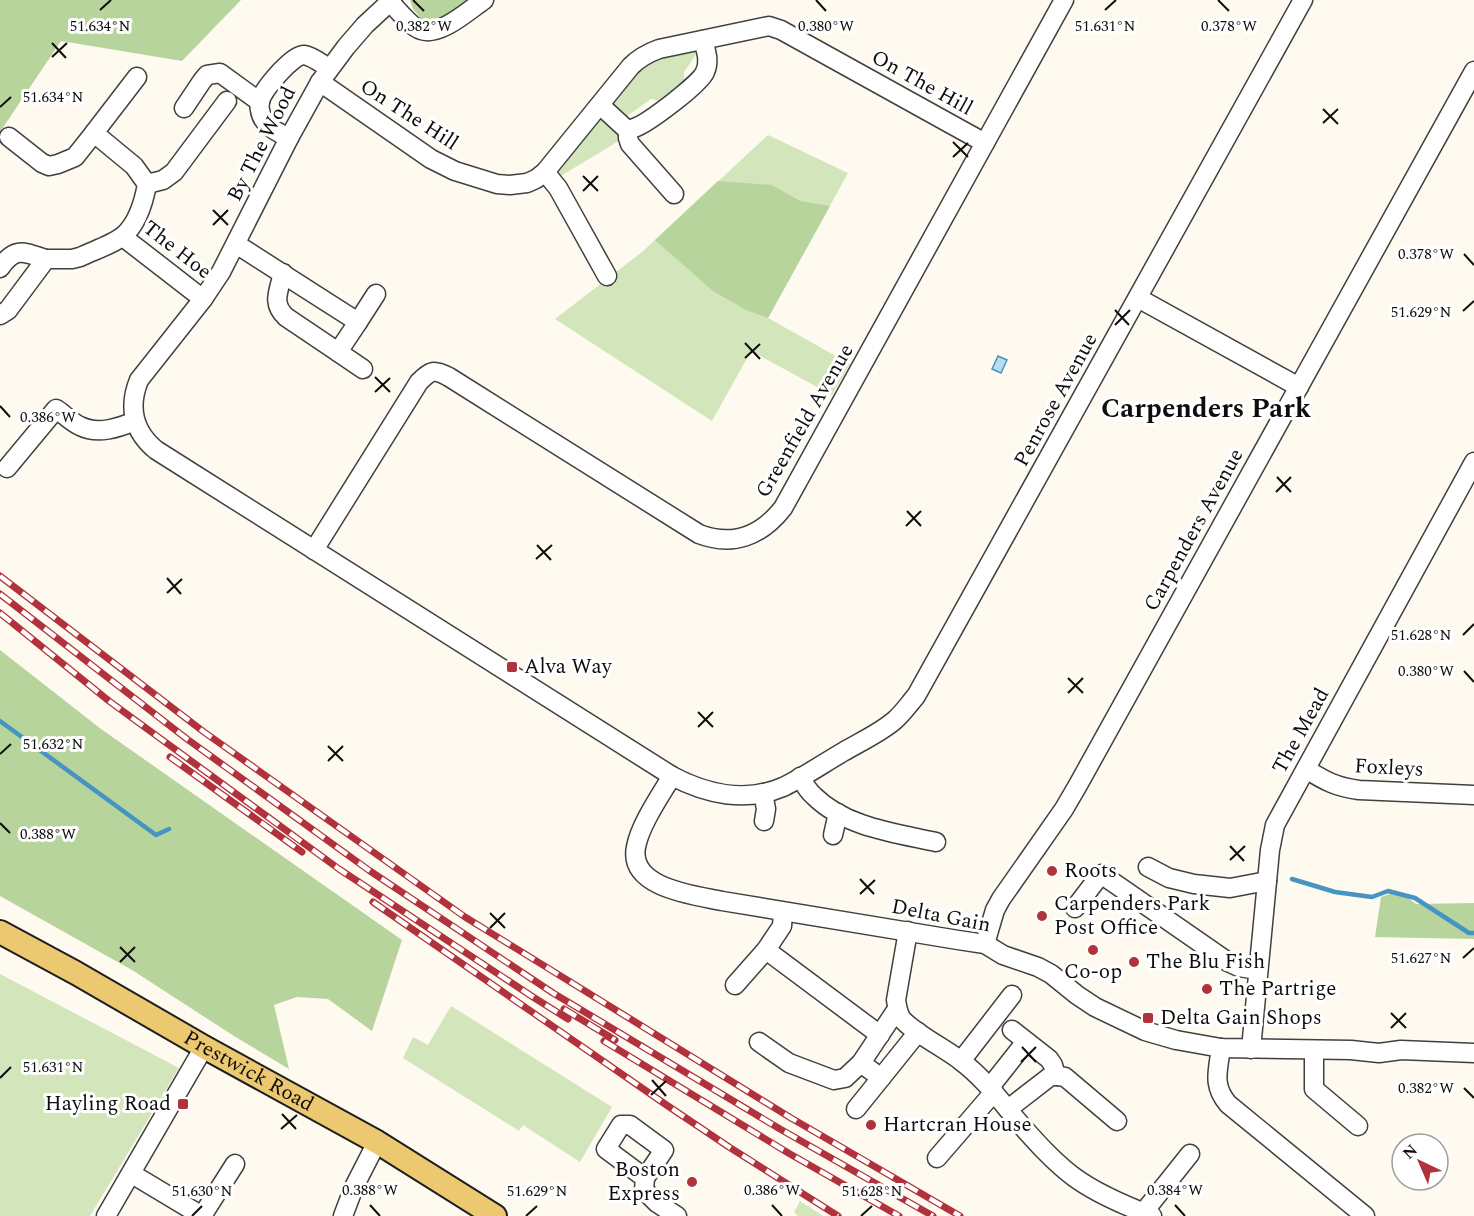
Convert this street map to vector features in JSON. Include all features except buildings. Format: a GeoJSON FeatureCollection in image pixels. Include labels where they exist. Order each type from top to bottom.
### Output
{"type":"FeatureCollection","features":[{"type":"Feature","properties":{"kind":"main road","name":"Prestwick Road"},"geometry":{"type":"LineString","coordinates":[[0,932],[377,1142],[495,1216]]}},
{"type":"Feature","properties":{"kind":"street"},"geometry":{"type":"LineString","coordinates":[[391,1],[405,18],[420,30],[429,32],[446,26],[484,0]]}},
{"type":"Feature","properties":{"kind":"street","name":"Greenfield Avenue"},"geometry":{"type":"LineString","coordinates":[[314,550],[419,382],[430,372],[436,371],[699,534],[720,540],[737,539],[757,531],[776,518],[1064,0]]}},
{"type":"Feature","properties":{"kind":"street","name":"Penrose Avenue"},"geometry":{"type":"LineString","coordinates":[[672,776],[699,789],[726,795],[763,793],[783,787],[892,723],[916,696],[1303,0]]}},
{"type":"Feature","properties":{"kind":"street","name":"By The Wood"},"geometry":{"type":"LineString","coordinates":[[314,550],[147,443],[135,421],[134,402],[140,380],[203,299],[221,272],[289,138],[324,75],[365,25],[391,1]]}},
{"type":"Feature","properties":{"kind":"street","name":"On The Hill"},"geometry":{"type":"LineString","coordinates":[[260,102],[262,96],[289,62],[302,55],[308,56],[324,75],[431,159],[455,171],[497,184],[527,183],[545,172],[639,58],[659,49],[762,27],[775,27],[985,143]]}},
{"type":"Feature","properties":{"kind":"street"},"geometry":{"type":"LineString","coordinates":[[600,105],[628,129],[638,126],[701,79],[708,63],[703,40]]}},
{"type":"Feature","properties":{"kind":"street"},"geometry":{"type":"LineString","coordinates":[[184,108],[207,75],[225,74],[260,102],[263,118],[270,128],[289,138]]}},
{"type":"Feature","properties":{"kind":"street","name":"Carpenders Avenue"},"geometry":{"type":"LineString","coordinates":[[985,944],[995,910],[1001,899],[1064,809],[1473,76]]}},
{"type":"Feature","properties":{"kind":"street"},"geometry":{"type":"LineString","coordinates":[[9,137],[49,166],[75,157],[137,77]]}},
{"type":"Feature","properties":{"kind":"street"},"geometry":{"type":"LineString","coordinates":[[94,133],[135,166],[147,184],[163,180],[174,172],[227,101]]}},
{"type":"Feature","properties":{"kind":"street"},"geometry":{"type":"LineString","coordinates":[[628,129],[630,144],[674,195]]}},
{"type":"Feature","properties":{"kind":"street"},"geometry":{"type":"LineString","coordinates":[[545,172],[558,188],[608,276]]}},
{"type":"Feature","properties":{"kind":"street","name":"The Hoe"},"geometry":{"type":"LineString","coordinates":[[0,268],[8,257],[21,251],[45,259],[72,259],[123,237],[132,226],[145,197],[147,184]]}},
{"type":"Feature","properties":{"kind":"street","name":"The Hoe"},"geometry":{"type":"LineString","coordinates":[[123,237],[203,299]]}},
{"type":"Feature","properties":{"kind":"street"},"geometry":{"type":"LineString","coordinates":[[236,244],[358,322]]}},
{"type":"Feature","properties":{"kind":"street"},"geometry":{"type":"LineString","coordinates":[[0,315],[8,310],[45,259]]}},
{"type":"Feature","properties":{"kind":"street"},"geometry":{"type":"LineString","coordinates":[[284,273],[276,301],[279,311],[363,369]]}},
{"type":"Feature","properties":{"kind":"street"},"geometry":{"type":"LineString","coordinates":[[338,352],[376,294]]}},
{"type":"Feature","properties":{"kind":"street"},"geometry":{"type":"LineString","coordinates":[[1138,298],[1299,387]]}},
{"type":"Feature","properties":{"kind":"street"},"geometry":{"type":"LineString","coordinates":[[7,468],[56,409],[79,426],[87,429],[113,429],[135,421]]}},
{"type":"Feature","properties":{"kind":"street","name":"The Mead"},"geometry":{"type":"LineString","coordinates":[[1251,1049],[1270,850],[1275,825],[1474,462]]}},
{"type":"Feature","properties":{"kind":"street"},"geometry":{"type":"LineString","coordinates":[[314,550],[672,776]]}},
{"type":"Feature","properties":{"kind":"street","name":"Foxleys"},"geometry":{"type":"LineString","coordinates":[[1306,770],[1345,789],[1474,795]]}},
{"type":"Feature","properties":{"kind":"street","name":"Delta Gain"},"geometry":{"type":"LineString","coordinates":[[672,776],[639,836],[635,849],[636,858],[641,872],[650,880],[687,894],[783,912],[985,944],[1003,955],[1051,974],[1095,1007],[1145,1031],[1176,1041],[1221,1048],[1351,1050],[1379,1053],[1401,1050],[1474,1053]]}},
{"type":"Feature","properties":{"kind":"street"},"geometry":{"type":"LineString","coordinates":[[800,777],[813,796],[838,813],[861,824],[936,842]]}},
{"type":"Feature","properties":{"kind":"street"},"geometry":{"type":"LineString","coordinates":[[763,793],[766,809],[764,821]]}},
{"type":"Feature","properties":{"kind":"street"},"geometry":{"type":"LineString","coordinates":[[832,835],[838,813]]}},
{"type":"Feature","properties":{"kind":"street"},"geometry":{"type":"LineString","coordinates":[[1148,867],[1169,878],[1194,884],[1230,888],[1267,881]]}},
{"type":"Feature","properties":{"kind":"street"},"geometry":{"type":"LineString","coordinates":[[1075,908],[1101,874],[1228,962],[1239,967],[1258,970]]}},
{"type":"Feature","properties":{"kind":"street"},"geometry":{"type":"LineString","coordinates":[[735,985],[766,950],[782,926],[783,912]]}},
{"type":"Feature","properties":{"kind":"street"},"geometry":{"type":"LineString","coordinates":[[908,932],[896,1000],[902,1019],[962,1061],[992,1089],[1051,1157],[1075,1177],[1118,1201],[1148,1214],[1190,1154]]}},
{"type":"Feature","properties":{"kind":"street"},"geometry":{"type":"LineString","coordinates":[[766,950],[880,1035]]}},
{"type":"Feature","properties":{"kind":"street"},"geometry":{"type":"LineString","coordinates":[[962,1061],[1012,995]]}},
{"type":"Feature","properties":{"kind":"street"},"geometry":{"type":"LineString","coordinates":[[759,1042],[789,1063],[834,1080],[845,1078],[861,1063],[897,1009]]}},
{"type":"Feature","properties":{"kind":"street"},"geometry":{"type":"LineString","coordinates":[[1012,1030],[1049,1059],[1056,1076]]}},
{"type":"Feature","properties":{"kind":"street"},"geometry":{"type":"LineString","coordinates":[[856,1109],[918,1032]]}},
{"type":"Feature","properties":{"kind":"street"},"geometry":{"type":"LineString","coordinates":[[106,1216],[204,1047]]}},
{"type":"Feature","properties":{"kind":"street"},"geometry":{"type":"LineString","coordinates":[[1221,1048],[1216,1077],[1222,1098],[1365,1216]]}},
{"type":"Feature","properties":{"kind":"street"},"geometry":{"type":"LineString","coordinates":[[937,1158],[992,1089],[1020,1049]]}},
{"type":"Feature","properties":{"kind":"street"},"geometry":{"type":"LineString","coordinates":[[1314,1050],[1314,1089],[1358,1126]]}},
{"type":"Feature","properties":{"kind":"street"},"geometry":{"type":"LineString","coordinates":[[861,1063],[881,1078]]}},
{"type":"Feature","properties":{"kind":"street"},"geometry":{"type":"LineString","coordinates":[[1008,1109],[1052,1075],[1065,1077],[1117,1120]]}},
{"type":"Feature","properties":{"kind":"street"},"geometry":{"type":"LineString","coordinates":[[343,1216],[354,1187],[377,1142]]}},
{"type":"Feature","properties":{"kind":"street"},"geometry":{"type":"LineString","coordinates":[[132,1174],[202,1216],[235,1164]]}},
{"type":"Feature","properties":{"kind":"street"},"geometry":{"type":"LineString","coordinates":[[645,1178],[644,1190],[657,1203],[677,1216]]}},
{"type":"Feature","properties":{"kind":"green space"},"geometry":{"type":"Polygon","coordinates":[[[0,0],[241,0],[182,61],[61,41],[0,132],[0,0]]]}},
{"type":"Feature","properties":{"kind":"green space"},"geometry":{"type":"Polygon","coordinates":[[[410,0],[476,0],[441,24],[426,24],[413,9],[410,0]]]}},
{"type":"Feature","properties":{"kind":"green space"},"geometry":{"type":"Polygon","coordinates":[[[693,51],[697,53],[684,72],[685,87],[665,102],[651,99],[623,119],[614,107],[613,100],[648,59],[693,51]]]}},
{"type":"Feature","properties":{"kind":"green space"},"geometry":{"type":"Polygon","coordinates":[[[600,119],[611,121],[622,139],[559,177],[562,162],[600,119]]]}},
{"type":"Feature","properties":{"kind":"green space"},"geometry":{"type":"Polygon","coordinates":[[[768,135],[848,173],[768,318],[850,364],[832,395],[751,351],[712,421],[555,319],[642,252],[768,135]]]}},
{"type":"Feature","properties":{"kind":"green space"},"geometry":{"type":"Polygon","coordinates":[[[718,181],[772,185],[800,201],[830,206],[768,318],[746,310],[713,291],[655,240],[718,181]]]}},
{"type":"Feature","properties":{"kind":"green space"},"geometry":{"type":"Polygon","coordinates":[[[0,650],[101,729],[402,940],[372,1031],[328,999],[297,997],[274,1005],[289,1069],[132,970],[0,896],[0,650]]]}},
{"type":"Feature","properties":{"kind":"green space"},"geometry":{"type":"Polygon","coordinates":[[[1390,894],[1408,898],[1416,904],[1474,903],[1474,939],[1375,937],[1381,897],[1390,894]]]}},
{"type":"Feature","properties":{"kind":"green space"},"geometry":{"type":"Polygon","coordinates":[[[0,974],[179,1068],[90,1216],[0,1216],[0,974]]]}},
{"type":"Feature","properties":{"kind":"green space"},"geometry":{"type":"Polygon","coordinates":[[[451,1006],[612,1107],[580,1162],[523,1125],[519,1131],[403,1058],[413,1037],[428,1045],[451,1006]]]}},
{"type":"Feature","properties":{"kind":"green space"},"geometry":{"type":"Polygon","coordinates":[[[800,1201],[823,1216],[798,1216],[794,1212],[800,1201]]]}},
{"type":"Feature","properties":{"kind":"water"},"geometry":{"type":"Polygon","coordinates":[[[998,356],[1007,360],[1001,373],[992,369],[998,356]]]}},
{"type":"Feature","properties":{"kind":"waterway"},"geometry":{"type":"LineString","coordinates":[[0,721],[156,835],[169,829]]}},
{"type":"Feature","properties":{"kind":"waterway"},"geometry":{"type":"LineString","coordinates":[[1292,879],[1335,892],[1372,897],[1388,891],[1415,898],[1469,933],[1474,933]]}},
{"type":"Feature","properties":{"kind":"railway"},"geometry":{"type":"LineString","coordinates":[[0,576],[204,732],[465,917],[791,1118],[960,1216]]}},
{"type":"Feature","properties":{"kind":"railway"},"geometry":{"type":"LineString","coordinates":[[0,594],[187,739],[370,871],[553,993],[780,1129],[933,1216]]}},
{"type":"Feature","properties":{"kind":"railway"},"geometry":{"type":"LineString","coordinates":[[0,613],[109,701],[339,869],[568,1019]]}},
{"type":"Feature","properties":{"kind":"railway"},"geometry":{"type":"LineString","coordinates":[[170,757],[302,852]]}},
{"type":"Feature","properties":{"kind":"railway"},"geometry":{"type":"LineString","coordinates":[[373,902],[665,1104],[838,1216]]}},
{"type":"Feature","properties":{"kind":"railway"},"geometry":{"type":"LineString","coordinates":[[564,1009],[615,1040]]}},
{"type":"Feature","properties":{"kind":"railway"},"geometry":{"type":"LineString","coordinates":[[604,1041],[790,1154],[899,1216]]}},
{"type":"Feature","properties":{"kind":"place","name":"Alva Way"},"geometry":{"type":"Point","coordinates":[512,667]}},
{"type":"Feature","properties":{"kind":"place","name":"Roots"},"geometry":{"type":"Point","coordinates":[1052,871]}},
{"type":"Feature","properties":{"kind":"place","name":"Carpenders Park Post Office"},"geometry":{"type":"Point","coordinates":[1042,916]}},
{"type":"Feature","properties":{"kind":"place","name":"Co-op"},"geometry":{"type":"Point","coordinates":[1093,950]}},
{"type":"Feature","properties":{"kind":"place","name":"The Blu Fish"},"geometry":{"type":"Point","coordinates":[1134,962]}},
{"type":"Feature","properties":{"kind":"place","name":"The Partrige"},"geometry":{"type":"Point","coordinates":[1207,989]}},
{"type":"Feature","properties":{"kind":"place","name":"Delta Gain Shops"},"geometry":{"type":"Point","coordinates":[1148,1018]}},
{"type":"Feature","properties":{"kind":"place","name":"Hayling Road"},"geometry":{"type":"Point","coordinates":[183,1104]}},
{"type":"Feature","properties":{"kind":"place","name":"Hartcran House"},"geometry":{"type":"Point","coordinates":[871,1125]}},
{"type":"Feature","properties":{"kind":"place","name":"Boston Express"},"geometry":{"type":"Point","coordinates":[692,1182]}},
{"type":"Feature","properties":{"kind":"district","name":"Carpenders Park"},"geometry":{"type":"Point","coordinates":[1206,409]}}]}
